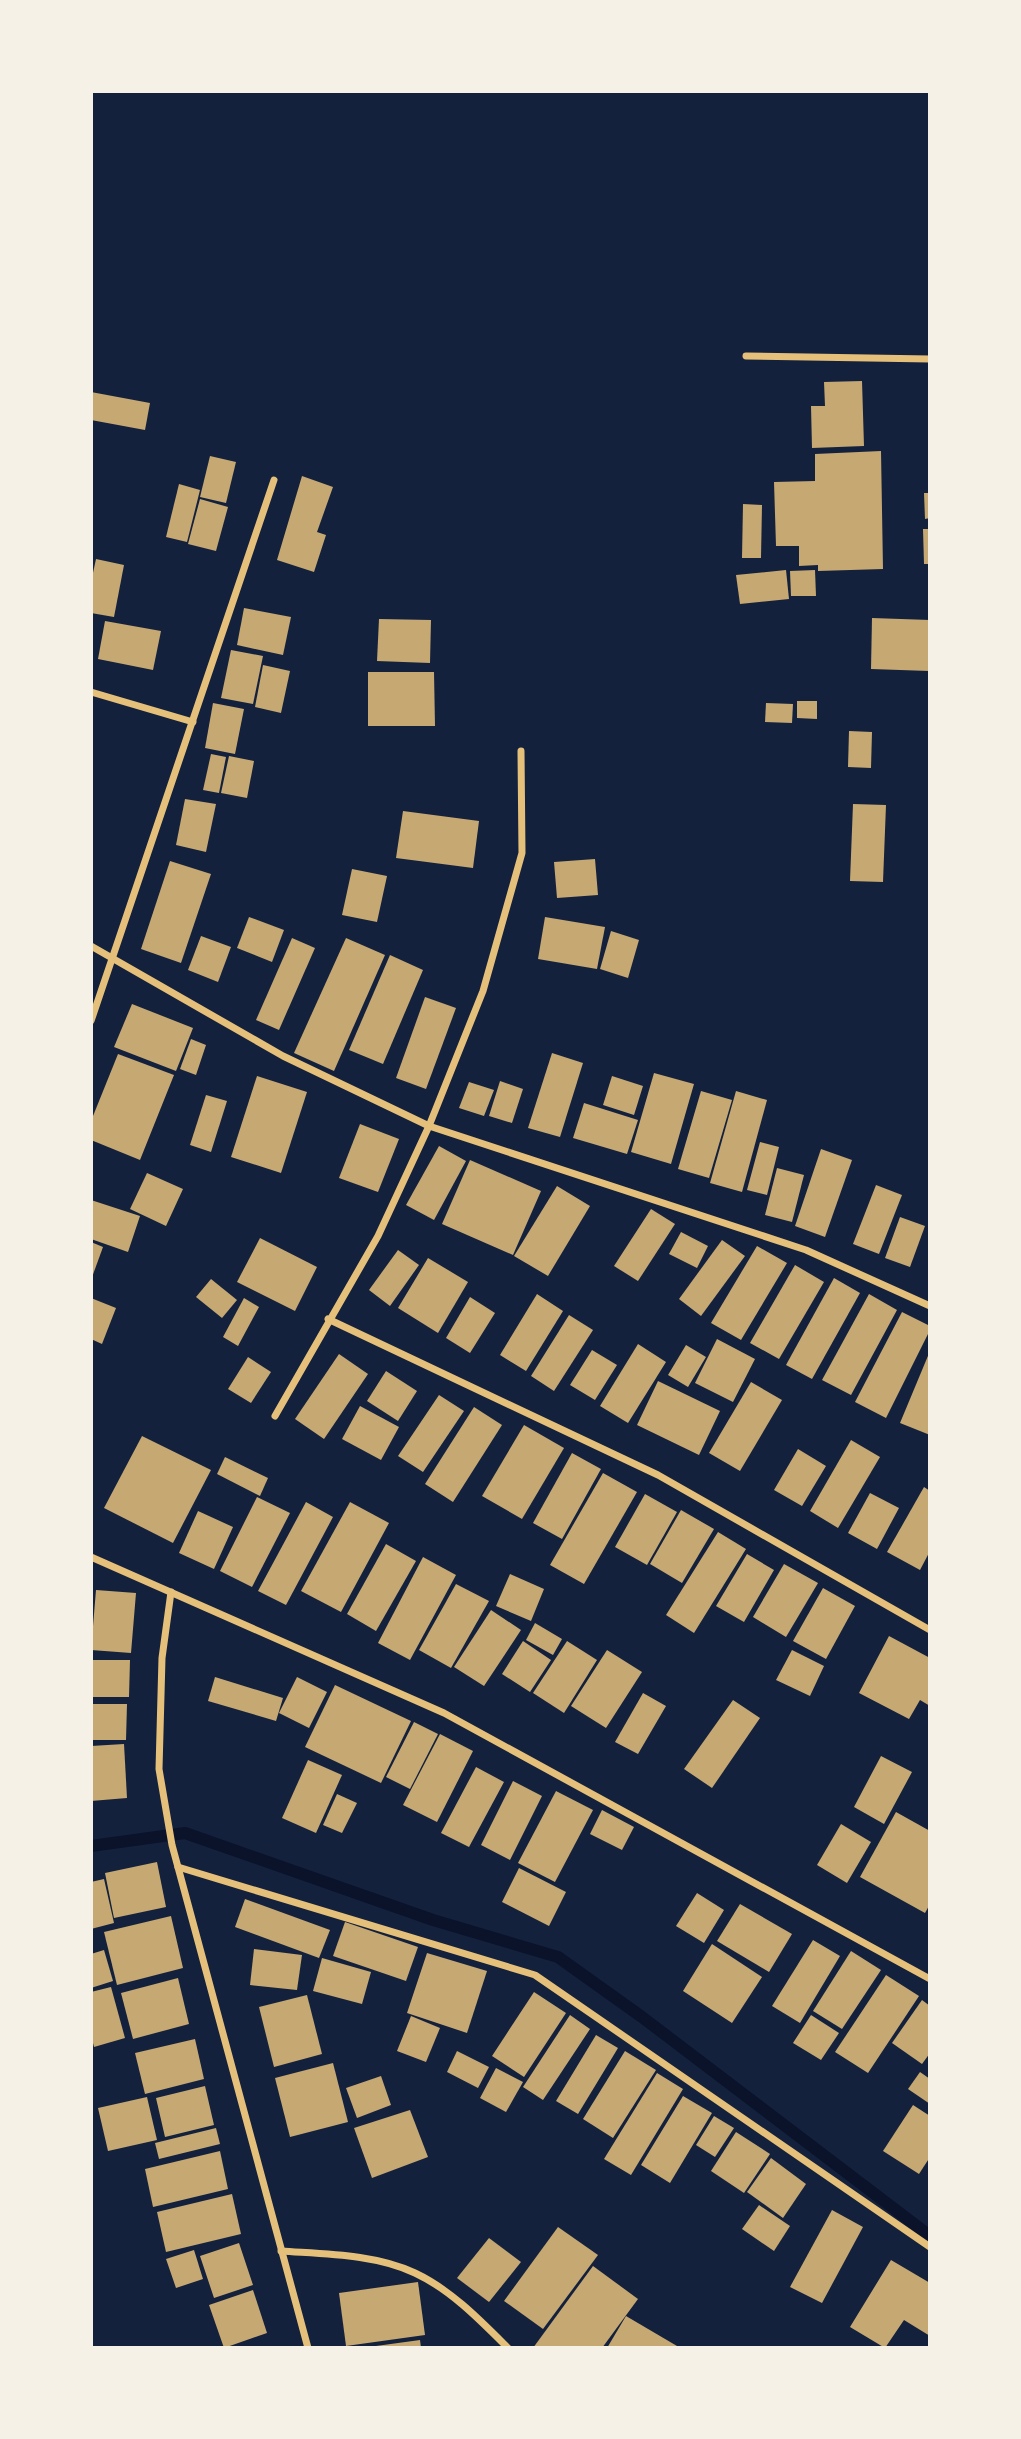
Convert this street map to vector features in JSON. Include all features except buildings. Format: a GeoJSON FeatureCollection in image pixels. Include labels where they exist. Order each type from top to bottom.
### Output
{"type":"FeatureCollection","features":[{"type":"Feature","properties":{"kind":"street"},"geometry":{"type":"LineString","coordinates":[[747,356],[930,359]]}},
{"type":"Feature","properties":{"kind":"street"},"geometry":{"type":"LineString","coordinates":[[91,1021],[274,480]]}},
{"type":"Feature","properties":{"kind":"street"},"geometry":{"type":"LineString","coordinates":[[91,692],[193,722]]}},
{"type":"Feature","properties":{"kind":"street"},"geometry":{"type":"LineString","coordinates":[[275,1416],[328,1319],[378,1236],[429,1126],[483,991],[522,853],[521,751]]}},
{"type":"Feature","properties":{"kind":"street"},"geometry":{"type":"LineString","coordinates":[[91,946],[283,1056],[429,1126],[806,1250],[930,1306]]}},
{"type":"Feature","properties":{"kind":"street"},"geometry":{"type":"LineString","coordinates":[[328,1319],[658,1475],[930,1630]]}},
{"type":"Feature","properties":{"kind":"street"},"geometry":{"type":"LineString","coordinates":[[91,1557],[444,1713],[930,1979]]}},
{"type":"Feature","properties":{"kind":"street"},"geometry":{"type":"LineString","coordinates":[[171,1592],[162,1658],[159,1769],[168,1824],[308,2348]]}},
{"type":"Feature","properties":{"kind":"street"},"geometry":{"type":"LineString","coordinates":[[178,1867],[535,1975],[930,2247]]}},
{"type":"Feature","properties":{"kind":"street"},"geometry":{"type":"LineString","coordinates":[[281,2251],[348,2255],[414,2272],[465,2305],[508,2348]]}},
{"type":"Feature","properties":{"kind":"waterway"},"geometry":{"type":"LineString","coordinates":[[91,1846],[185,1833],[433,1920],[558,1957],[642,2017],[930,2236]]}}]}
